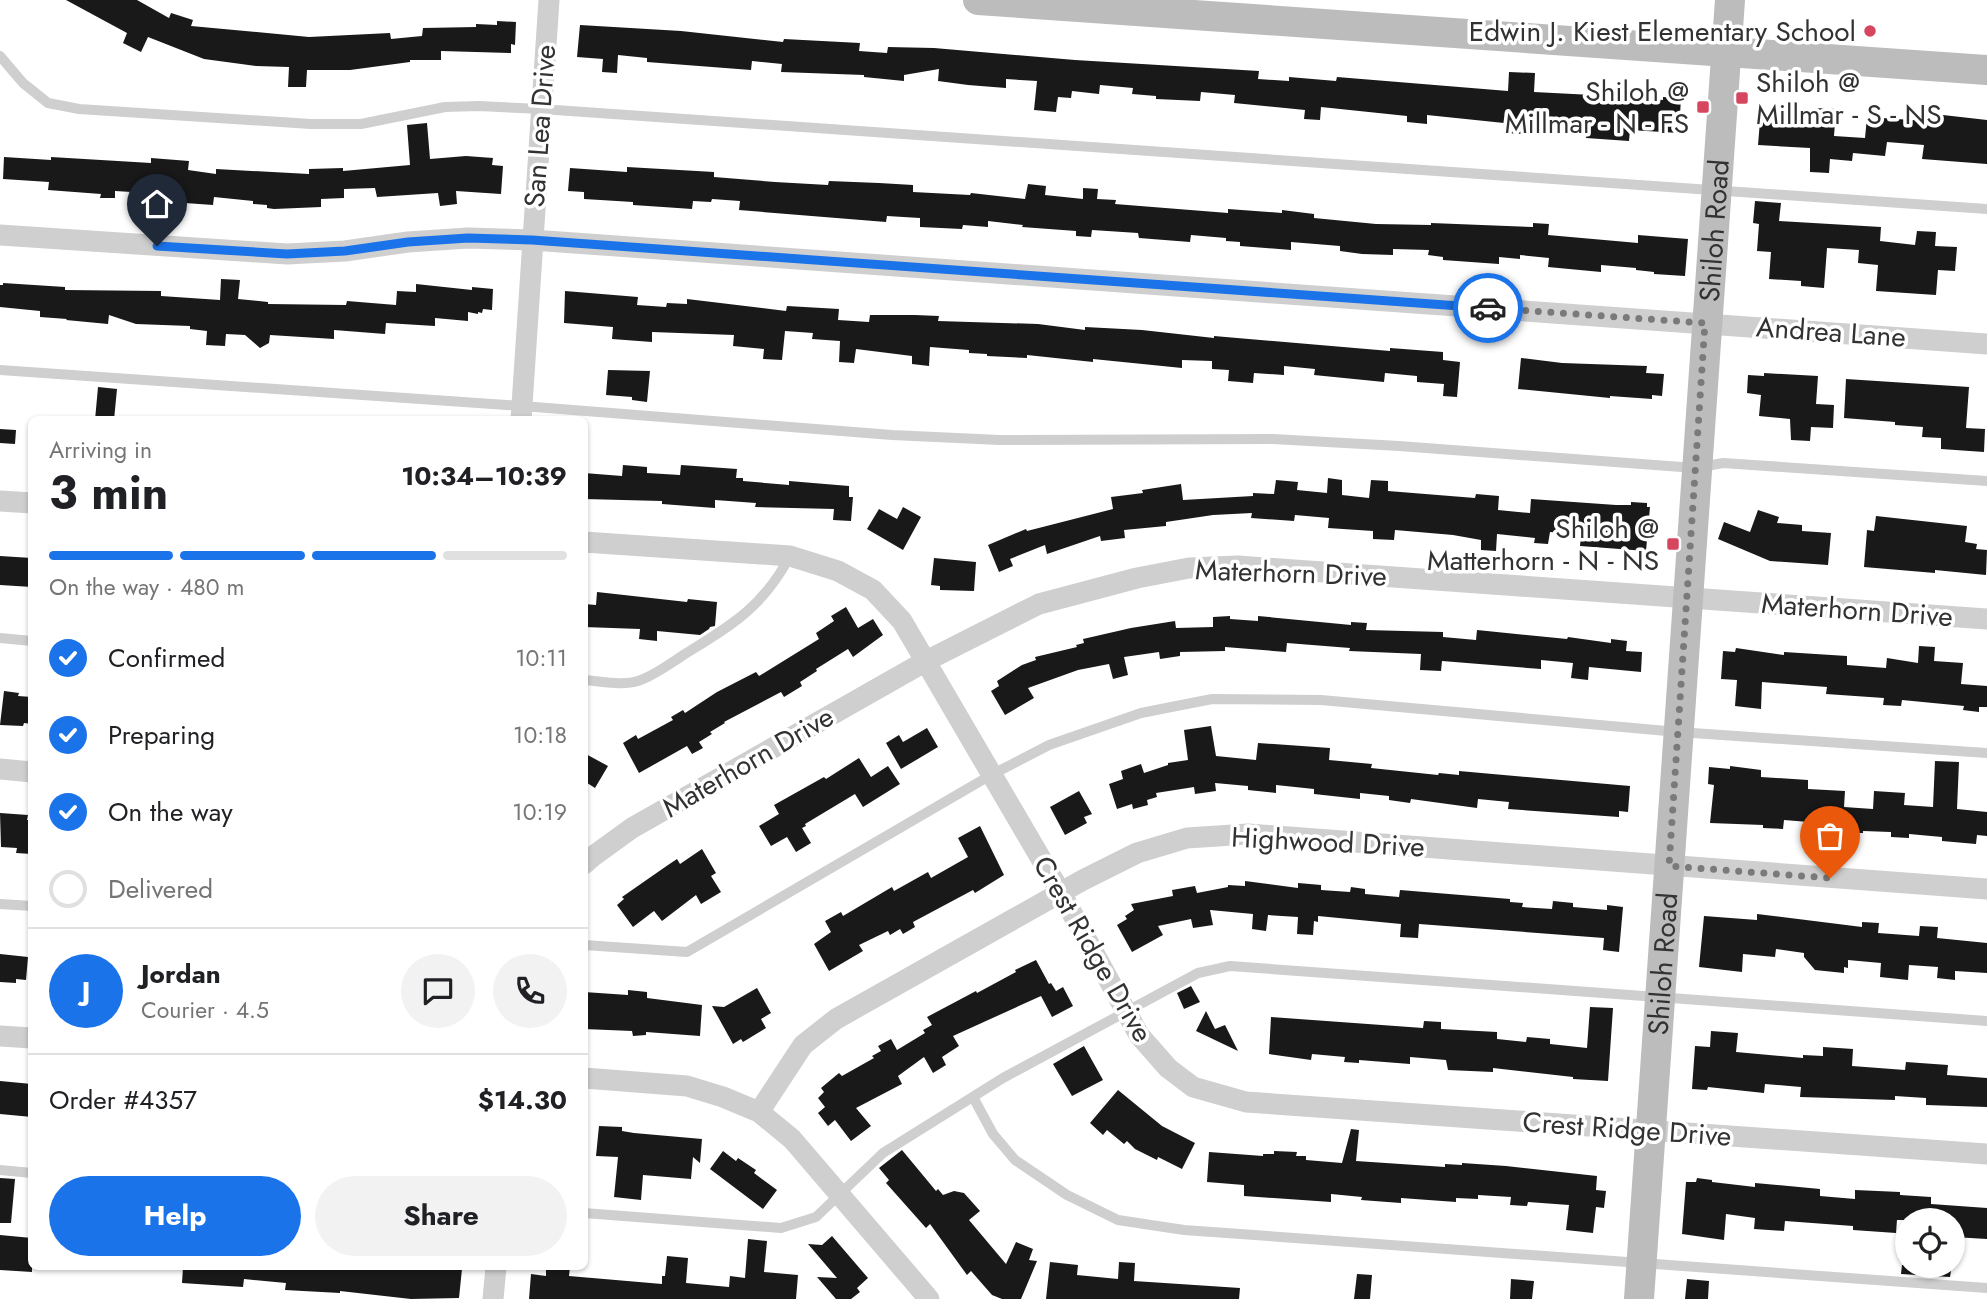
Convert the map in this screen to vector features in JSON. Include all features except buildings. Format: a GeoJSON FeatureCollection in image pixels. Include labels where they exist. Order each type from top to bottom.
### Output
{"type":"FeatureCollection","features":[{"type":"Feature","properties":{"kind":"street","name":"San Lea Drive"},"geometry":{"type":"LineString","coordinates":[[521,413],[548,0]]}},
{"type":"Feature","properties":{"kind":"street"},"geometry":{"type":"LineString","coordinates":[[978,0],[1987,70]]}},
{"type":"Feature","properties":{"kind":"street","name":"Shiloh Road"},"geometry":{"type":"LineString","coordinates":[[1639,1299],[1705,323],[1730,0]]}},
{"type":"Feature","properties":{"kind":"street","name":"Andrea Lane"},"geometry":{"type":"LineString","coordinates":[[0,235],[287,254],[345,251],[444,239],[532,240],[1987,344]]}},
{"type":"Feature","properties":{"kind":"street"},"geometry":{"type":"LineString","coordinates":[[0,501],[28,503]]}},
{"type":"Feature","properties":{"kind":"street","name":"Crest Ridge Drive"},"geometry":{"type":"LineString","coordinates":[[588,542],[790,556],[838,571],[873,590],[902,621],[926,661],[1061,893],[1139,1035],[1168,1068],[1193,1087],[1247,1102],[1987,1154]]}},
{"type":"Feature","properties":{"kind":"street","name":"Materhorn Drive"},"geometry":{"type":"LineString","coordinates":[[588,856],[632,828],[926,661],[1039,604],[1137,578],[1189,568],[1238,566],[1987,619]]}},
{"type":"Feature","properties":{"kind":"street"},"geometry":{"type":"LineString","coordinates":[[0,769],[28,772]]}},
{"type":"Feature","properties":{"kind":"street","name":"Highwood Drive"},"geometry":{"type":"LineString","coordinates":[[759,1112],[803,1045],[836,1019],[1137,853],[1187,838],[1248,834],[1987,889]]}},
{"type":"Feature","properties":{"kind":"street"},"geometry":{"type":"LineString","coordinates":[[0,1036],[28,1038]]}},
{"type":"Feature","properties":{"kind":"street"},"geometry":{"type":"LineString","coordinates":[[588,1078],[687,1086],[759,1112],[792,1139],[926,1298]]}},
{"type":"Feature","properties":{"kind":"street"},"geometry":{"type":"LineString","coordinates":[[493,1299],[496,1270]]}},
{"type":"Feature","properties":{"kind":"lane"},"geometry":{"type":"LineString","coordinates":[[0,55],[23,83],[48,103],[79,109],[311,124],[361,124],[445,107],[541,109],[1987,209]]}},
{"type":"Feature","properties":{"kind":"lane"},"geometry":{"type":"LineString","coordinates":[[0,370],[572,416]]}},
{"type":"Feature","properties":{"kind":"lane"},"geometry":{"type":"LineString","coordinates":[[588,417],[1000,440],[1273,439],[1695,468],[1723,463],[1987,481]]}},
{"type":"Feature","properties":{"kind":"lane"},"geometry":{"type":"LineString","coordinates":[[588,680],[626,683],[640,680],[677,659],[741,619],[768,592],[790,556]]}},
{"type":"Feature","properties":{"kind":"lane"},"geometry":{"type":"LineString","coordinates":[[0,638],[28,641]]}},
{"type":"Feature","properties":{"kind":"lane"},"geometry":{"type":"LineString","coordinates":[[588,945],[687,952],[991,775],[1049,745],[1141,713],[1212,699],[1321,700],[1678,732],[1987,753]]}},
{"type":"Feature","properties":{"kind":"lane"},"geometry":{"type":"LineString","coordinates":[[0,904],[28,906]]}},
{"type":"Feature","properties":{"kind":"lane"},"geometry":{"type":"LineString","coordinates":[[588,1213],[781,1227],[816,1217],[883,1153],[1003,1078],[1198,973],[1230,967],[1987,1021]]}},
{"type":"Feature","properties":{"kind":"lane"},"geometry":{"type":"LineString","coordinates":[[973,1097],[993,1134],[1015,1160],[1067,1195],[1118,1220],[1184,1230],[1987,1288]]}},
{"type":"Feature","properties":{"kind":"lane"},"geometry":{"type":"LineString","coordinates":[[0,1170],[28,1172]]}},
{"type":"Feature","properties":{"kind":"way so far"},"geometry":{"type":"LineString","coordinates":[[1488,308],[1705,323],[1669,866],[1830,878]]}},
{"type":"Feature","properties":{"kind":"place","name":"Edwin J. Kiest Elementary School"},"geometry":{"type":"Point","coordinates":[1870,31]}},
{"type":"Feature","properties":{"kind":"place","name":"Shiloh @ Millmar - S - NS"},"geometry":{"type":"Point","coordinates":[1742,98]}},
{"type":"Feature","properties":{"kind":"place","name":"Shiloh @ Millmar - N - FS"},"geometry":{"type":"Point","coordinates":[1703,107]}},
{"type":"Feature","properties":{"kind":"place","name":"Shiloh @ Matterhorn - N - NS"},"geometry":{"type":"Point","coordinates":[1673,544]}},
{"type":"Feature","properties":{"kind":"route"},"geometry":{"type":"LineString","coordinates":[[157,246],[287,254],[345,251],[408,242],[468,238],[532,240],[1488,308]]}}]}
